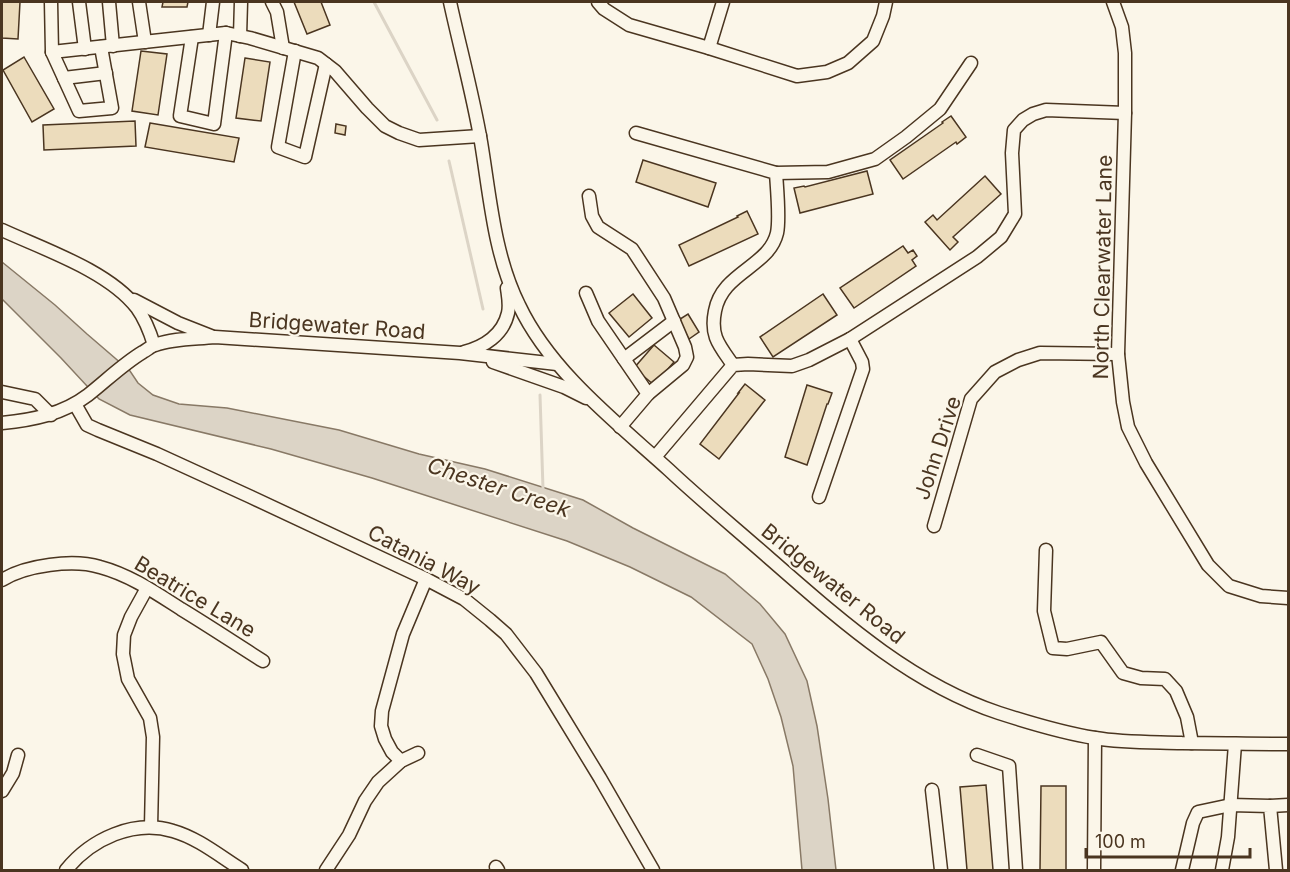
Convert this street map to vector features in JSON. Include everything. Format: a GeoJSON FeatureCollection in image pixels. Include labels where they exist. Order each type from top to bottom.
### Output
{"type":"FeatureCollection","features":[{"type":"Feature","properties":{"kind":"street"},"geometry":{"type":"LineString","coordinates":[[51,2],[52,52],[79,111],[112,108],[106,73],[109,2]]}},
{"type":"Feature","properties":{"kind":"street"},"geometry":{"type":"LineString","coordinates":[[79,2],[85,49]]}},
{"type":"Feature","properties":{"kind":"street"},"geometry":{"type":"LineString","coordinates":[[139,2],[146,42]]}},
{"type":"Feature","properties":{"kind":"street"},"geometry":{"type":"LineString","coordinates":[[209,35],[213,2]]}},
{"type":"Feature","properties":{"kind":"street"},"geometry":{"type":"LineString","coordinates":[[240,36],[241,2]]}},
{"type":"Feature","properties":{"kind":"street"},"geometry":{"type":"LineString","coordinates":[[272,2],[289,50],[278,147],[305,157],[326,64]]}},
{"type":"Feature","properties":{"kind":"street"},"geometry":{"type":"LineString","coordinates":[[450,2],[480,136],[506,275],[509,311],[493,339],[476,349],[460,353]]}},
{"type":"Feature","properties":{"kind":"street"},"geometry":{"type":"LineString","coordinates":[[598,2],[604,9],[629,26],[797,76],[827,72],[848,63],[873,41],[886,2]]}},
{"type":"Feature","properties":{"kind":"street"},"geometry":{"type":"LineString","coordinates":[[709,48],[723,2]]}},
{"type":"Feature","properties":{"kind":"street","name":"North Clearwater Lane"},"geometry":{"type":"LineString","coordinates":[[1113,2],[1122,27],[1124,44],[1125,112],[1118,354],[1128,428],[1146,463],[1208,565],[1229,586],[1261,596],[1288,598]]}},
{"type":"Feature","properties":{"kind":"street"},"geometry":{"type":"LineString","coordinates":[[52,52],[226,33],[318,58],[335,71],[385,126],[399,133],[419,140],[480,136]]}},
{"type":"Feature","properties":{"kind":"street"},"geometry":{"type":"LineString","coordinates":[[192,37],[180,116],[214,124],[226,33]]}},
{"type":"Feature","properties":{"kind":"street"},"geometry":{"type":"LineString","coordinates":[[636,133],[776,173],[828,172],[875,159],[906,137],[940,108],[972,63]]}},
{"type":"Feature","properties":{"kind":"street"},"geometry":{"type":"LineString","coordinates":[[64,78],[106,73]]}},
{"type":"Feature","properties":{"kind":"street"},"geometry":{"type":"LineString","coordinates":[[655,458],[733,365],[792,366],[809,360],[850,339],[977,257],[1001,237],[1015,213],[1012,153],[1014,129],[1023,120],[1046,110],[1125,112]]}},
{"type":"Feature","properties":{"kind":"street"},"geometry":{"type":"LineString","coordinates":[[733,365],[715,338],[713,326],[717,302],[733,280],[760,259],[777,234],[776,173]]}},
{"type":"Feature","properties":{"kind":"street"},"geometry":{"type":"LineString","coordinates":[[589,196],[592,216],[598,227],[632,249],[664,298],[685,346],[687,357],[682,365],[648,394],[621,427]]}},
{"type":"Feature","properties":{"kind":"street"},"geometry":{"type":"LineString","coordinates":[[2,230],[74,261],[153,311],[215,337]]}},
{"type":"Feature","properties":{"kind":"street"},"geometry":{"type":"LineString","coordinates":[[506,275],[519,306],[557,364]]}},
{"type":"Feature","properties":{"kind":"street"},"geometry":{"type":"LineString","coordinates":[[585,293],[598,321],[648,394]]}},
{"type":"Feature","properties":{"kind":"street"},"geometry":{"type":"LineString","coordinates":[[124,294],[144,319],[154,345]]}},
{"type":"Feature","properties":{"kind":"street"},"geometry":{"type":"LineString","coordinates":[[624,359],[674,321]]}},
{"type":"Feature","properties":{"kind":"street","name":"Bridgewater Road"},"geometry":{"type":"LineString","coordinates":[[2,423],[51,415],[75,404],[128,362],[154,345],[177,340],[215,337],[460,353],[557,364],[594,403],[824,607],[895,661],[942,688],[996,712],[1065,732],[1095,738],[1119,741],[1288,744]]}},
{"type":"Feature","properties":{"kind":"street"},"geometry":{"type":"LineString","coordinates":[[819,497],[862,369],[862,362],[850,339]]}},
{"type":"Feature","properties":{"kind":"street"},"geometry":{"type":"LineString","coordinates":[[460,353],[564,387],[594,403]]}},
{"type":"Feature","properties":{"kind":"street","name":"John Drive"},"geometry":{"type":"LineString","coordinates":[[934,526],[971,399],[995,372],[1018,360],[1040,353],[1118,354]]}},
{"type":"Feature","properties":{"kind":"street"},"geometry":{"type":"LineString","coordinates":[[2,392],[35,399],[51,415]]}},
{"type":"Feature","properties":{"kind":"street","name":"Catania Way"},"geometry":{"type":"LineString","coordinates":[[75,404],[87,425],[188,468],[464,599],[506,634],[523,655],[600,778],[653,870]]}},
{"type":"Feature","properties":{"kind":"street"},"geometry":{"type":"LineString","coordinates":[[1046,550],[1044,611],[1053,648],[1067,649],[1101,642],[1123,673],[1141,678],[1165,679],[1180,699],[1187,717],[1192,743]]}},
{"type":"Feature","properties":{"kind":"street","name":"Beatrice Lane"},"geometry":{"type":"LineString","coordinates":[[2,580],[38,567],[68,563],[98,566],[147,588],[263,661]]}},
{"type":"Feature","properties":{"kind":"street"},"geometry":{"type":"LineString","coordinates":[[401,761],[385,740],[381,726],[382,711],[403,634],[426,579]]}},
{"type":"Feature","properties":{"kind":"street"},"geometry":{"type":"LineString","coordinates":[[147,588],[124,635],[123,654],[128,679],[150,718],[153,737],[151,827]]}},
{"type":"Feature","properties":{"kind":"street"},"geometry":{"type":"LineString","coordinates":[[1094,870],[1095,738]]}},
{"type":"Feature","properties":{"kind":"street"},"geometry":{"type":"LineString","coordinates":[[1222,870],[1228,837],[1235,744]]}},
{"type":"Feature","properties":{"kind":"street"},"geometry":{"type":"LineString","coordinates":[[326,870],[349,835],[364,801],[378,782],[401,761],[418,753]]}},
{"type":"Feature","properties":{"kind":"street"},"geometry":{"type":"LineString","coordinates":[[2,791],[13,773],[18,755]]}},
{"type":"Feature","properties":{"kind":"street"},"geometry":{"type":"LineString","coordinates":[[977,755],[1009,766],[1016,870]]}},
{"type":"Feature","properties":{"kind":"street"},"geometry":{"type":"LineString","coordinates":[[932,790],[941,870]]}},
{"type":"Feature","properties":{"kind":"street"},"geometry":{"type":"LineString","coordinates":[[1182,870],[1193,823],[1198,812],[1231,805],[1288,805]]}},
{"type":"Feature","properties":{"kind":"street"},"geometry":{"type":"LineString","coordinates":[[1270,806],[1276,870]]}},
{"type":"Feature","properties":{"kind":"street"},"geometry":{"type":"LineString","coordinates":[[66,870],[86,850],[102,840],[115,834],[151,827],[174,831],[190,838],[242,870]]}},
{"type":"Feature","properties":{"kind":"water","name":"Chester Creek"},"geometry":{"type":"Polygon","coordinates":[[[2,262],[130,371],[138,383],[153,395],[179,404],[227,408],[339,430],[419,454],[485,469],[583,500],[725,574],[760,604],[785,634],[807,681],[817,726],[836,870],[802,870],[793,766],[781,717],[768,679],[752,644],[691,597],[630,567],[567,541],[372,478],[271,449],[130,415],[99,399],[2,299],[2,262]]]}},
{"type":"Feature","properties":{"kind":"building"},"geometry":{"type":"Polygon","coordinates":[[[2,2],[20,2],[18,39],[2,38],[2,2]]]}},
{"type":"Feature","properties":{"kind":"building"},"geometry":{"type":"Polygon","coordinates":[[[163,2],[188,2],[187,7],[162,7],[163,2]]]}},
{"type":"Feature","properties":{"kind":"building"},"geometry":{"type":"Polygon","coordinates":[[[294,2],[321,2],[330,25],[307,34],[294,2]]]}},
{"type":"Feature","properties":{"kind":"building"},"geometry":{"type":"Polygon","coordinates":[[[141,51],[167,54],[158,115],[132,111],[141,51]]]}},
{"type":"Feature","properties":{"kind":"building"},"geometry":{"type":"Polygon","coordinates":[[[24,57],[54,109],[32,122],[3,70],[24,57]]]}},
{"type":"Feature","properties":{"kind":"building"},"geometry":{"type":"Polygon","coordinates":[[[245,58],[270,62],[261,121],[236,118],[245,58]]]}},
{"type":"Feature","properties":{"kind":"building"},"geometry":{"type":"Polygon","coordinates":[[[951,116],[966,137],[903,179],[890,160],[951,116]]]}},
{"type":"Feature","properties":{"kind":"building"},"geometry":{"type":"Polygon","coordinates":[[[135,121],[136,146],[44,150],[43,125],[135,121]]]}},
{"type":"Feature","properties":{"kind":"building"},"geometry":{"type":"Polygon","coordinates":[[[150,123],[239,138],[234,162],[145,147],[150,123]]]}},
{"type":"Feature","properties":{"kind":"building"},"geometry":{"type":"Polygon","coordinates":[[[336,124],[346,126],[345,135],[335,133],[336,124]]]}},
{"type":"Feature","properties":{"kind":"building"},"geometry":{"type":"Polygon","coordinates":[[[643,160],[716,183],[708,207],[636,182],[643,160]]]}},
{"type":"Feature","properties":{"kind":"building"},"geometry":{"type":"Polygon","coordinates":[[[867,171],[873,194],[800,213],[794,188],[867,171]]]}},
{"type":"Feature","properties":{"kind":"building"},"geometry":{"type":"Polygon","coordinates":[[[985,176],[1001,194],[953,237],[958,242],[950,250],[925,222],[933,215],[937,220],[985,176]]]}},
{"type":"Feature","properties":{"kind":"building"},"geometry":{"type":"Polygon","coordinates":[[[747,211],[758,234],[689,266],[679,245],[747,211]]]}},
{"type":"Feature","properties":{"kind":"building"},"geometry":{"type":"Polygon","coordinates":[[[903,246],[908,253],[913,250],[917,256],[912,260],[916,266],[854,308],[840,288],[903,246]]]}},
{"type":"Feature","properties":{"kind":"building"},"geometry":{"type":"Polygon","coordinates":[[[633,294],[652,318],[629,337],[609,313],[633,294]]]}},
{"type":"Feature","properties":{"kind":"building"},"geometry":{"type":"Polygon","coordinates":[[[823,294],[837,315],[773,357],[760,337],[823,294]]]}},
{"type":"Feature","properties":{"kind":"building"},"geometry":{"type":"Polygon","coordinates":[[[688,314],[699,332],[689,339],[677,321],[688,314]]]}},
{"type":"Feature","properties":{"kind":"building"},"geometry":{"type":"Polygon","coordinates":[[[654,345],[674,362],[654,385],[634,368],[654,345]]]}},
{"type":"Feature","properties":{"kind":"building"},"geometry":{"type":"Polygon","coordinates":[[[745,384],[765,400],[719,459],[700,444],[745,384]]]}},
{"type":"Feature","properties":{"kind":"building"},"geometry":{"type":"Polygon","coordinates":[[[807,385],[832,393],[807,465],[785,457],[807,385]]]}},
{"type":"Feature","properties":{"kind":"building"},"geometry":{"type":"Polygon","coordinates":[[[986,785],[993,870],[967,870],[960,787],[986,785]]]}},
{"type":"Feature","properties":{"kind":"building"},"geometry":{"type":"Polygon","coordinates":[[[1041,786],[1066,786],[1066,870],[1040,870],[1041,786]]]}},
{"type":"Feature","properties":{"kind":"waterway"},"geometry":{"type":"LineString","coordinates":[[374,2],[437,120]]}},
{"type":"Feature","properties":{"kind":"waterway"},"geometry":{"type":"LineString","coordinates":[[449,161],[483,309]]}},
{"type":"Feature","properties":{"kind":"waterway","name":"Chester Creek"},"geometry":{"type":"LineString","coordinates":[[540,395],[543,489]]}}]}
